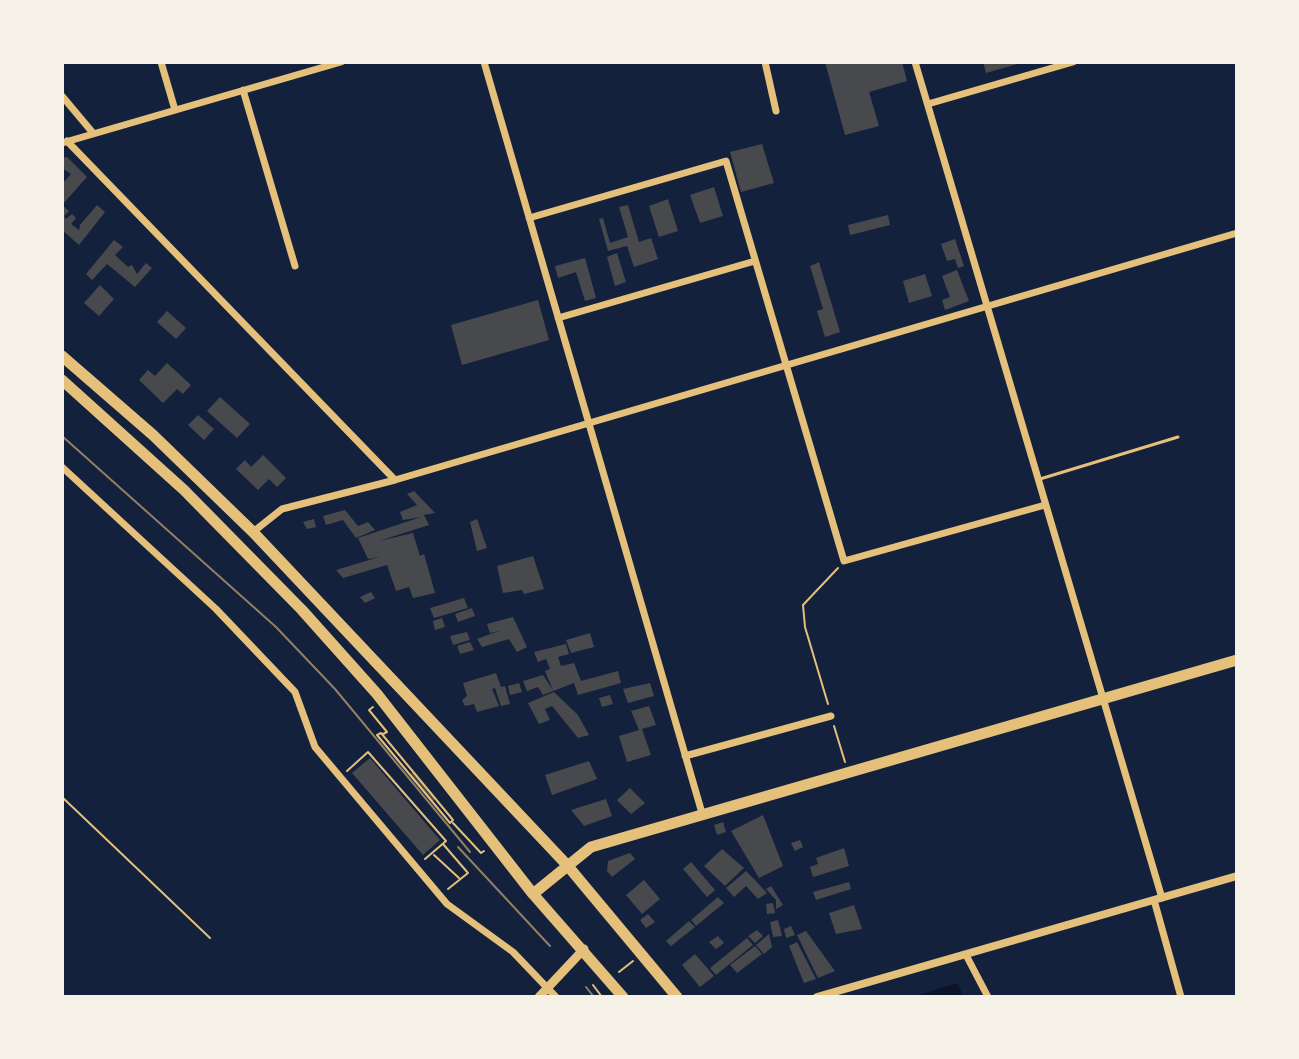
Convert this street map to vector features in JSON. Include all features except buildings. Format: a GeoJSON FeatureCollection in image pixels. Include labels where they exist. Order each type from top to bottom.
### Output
{"type":"FeatureCollection","features":[{"type":"Feature","properties":{"kind":"highway"},"geometry":{"type":"LineString","coordinates":[[62,356],[153,435],[253,532],[567,865],[677,997]]}},
{"type":"Feature","properties":{"kind":"highway"},"geometry":{"type":"LineString","coordinates":[[62,380],[184,490],[302,610],[377,694],[533,894],[623,997]]}},
{"type":"Feature","properties":{"kind":"highway"},"geometry":{"type":"LineString","coordinates":[[533,894],[591,847],[847,770],[1237,660]]}},
{"type":"Feature","properties":{"kind":"main road"},"geometry":{"type":"LineString","coordinates":[[539,997],[584,949]]}},
{"type":"Feature","properties":{"kind":"street"},"geometry":{"type":"LineString","coordinates":[[161,62],[175,110]]}},
{"type":"Feature","properties":{"kind":"street"},"geometry":{"type":"LineString","coordinates":[[341,62],[65,142],[395,480]]}},
{"type":"Feature","properties":{"kind":"street"},"geometry":{"type":"LineString","coordinates":[[484,62],[702,813]]}},
{"type":"Feature","properties":{"kind":"street"},"geometry":{"type":"LineString","coordinates":[[765,62],[776,111]]}},
{"type":"Feature","properties":{"kind":"street"},"geometry":{"type":"LineString","coordinates":[[915,62],[1101,697],[1158,899],[1181,997]]}},
{"type":"Feature","properties":{"kind":"street"},"geometry":{"type":"LineString","coordinates":[[928,104],[1045,66],[1073,62]]}},
{"type":"Feature","properties":{"kind":"street"},"geometry":{"type":"LineString","coordinates":[[243,90],[295,266]]}},
{"type":"Feature","properties":{"kind":"street"},"geometry":{"type":"LineString","coordinates":[[62,96],[93,133]]}},
{"type":"Feature","properties":{"kind":"street"},"geometry":{"type":"LineString","coordinates":[[529,218],[726,161],[844,561],[1045,505]]}},
{"type":"Feature","properties":{"kind":"street"},"geometry":{"type":"LineString","coordinates":[[253,532],[282,509],[590,424],[1237,233]]}},
{"type":"Feature","properties":{"kind":"street"},"geometry":{"type":"LineString","coordinates":[[558,318],[755,261]]}},
{"type":"Feature","properties":{"kind":"street"},"geometry":{"type":"LineString","coordinates":[[62,467],[216,609],[295,692],[315,747],[447,904],[513,952],[556,997]]}},
{"type":"Feature","properties":{"kind":"street"},"geometry":{"type":"LineString","coordinates":[[685,756],[831,716]]}},
{"type":"Feature","properties":{"kind":"street"},"geometry":{"type":"LineString","coordinates":[[817,997],[1237,876]]}},
{"type":"Feature","properties":{"kind":"street"},"geometry":{"type":"LineString","coordinates":[[966,955],[988,997]]}},
{"type":"Feature","properties":{"kind":"lane"},"geometry":{"type":"LineString","coordinates":[[1036,480],[1178,437]]}},
{"type":"Feature","properties":{"kind":"path"},"geometry":{"type":"LineString","coordinates":[[844,561],[803,605],[805,627],[847,770]]}},
{"type":"Feature","properties":{"kind":"path"},"geometry":{"type":"LineString","coordinates":[[374,706],[369,710],[387,732],[377,735],[464,835],[481,853],[485,850]]}},
{"type":"Feature","properties":{"kind":"path"},"geometry":{"type":"LineString","coordinates":[[340,777],[368,752],[446,841],[416,867]]}},
{"type":"Feature","properties":{"kind":"path"},"geometry":{"type":"LineString","coordinates":[[62,797],[210,938]]}},
{"type":"Feature","properties":{"kind":"path"},"geometry":{"type":"LineString","coordinates":[[464,835],[470,830]]}},
{"type":"Feature","properties":{"kind":"path"},"geometry":{"type":"LineString","coordinates":[[440,880],[449,889],[468,873],[443,844]]}},
{"type":"Feature","properties":{"kind":"path"},"geometry":{"type":"LineString","coordinates":[[433,853],[460,879]]}},
{"type":"Feature","properties":{"kind":"path"},"geometry":{"type":"LineString","coordinates":[[614,977],[637,958]]}},
{"type":"Feature","properties":{"kind":"path"},"geometry":{"type":"LineString","coordinates":[[593,985],[602,997]]}},
{"type":"Feature","properties":{"kind":"water"},"geometry":{"type":"Polygon","coordinates":[[[957,983],[964,997],[912,997],[957,983]]]}},
{"type":"Feature","properties":{"kind":"tram line"},"geometry":{"type":"LineString","coordinates":[[62,436],[276,627],[335,689],[470,852]]}},
{"type":"Feature","properties":{"kind":"tram line"},"geometry":{"type":"LineString","coordinates":[[458,847],[550,946]]}},
{"type":"Feature","properties":{"kind":"tram line"},"geometry":{"type":"LineString","coordinates":[[586,987],[594,997]]}}]}
